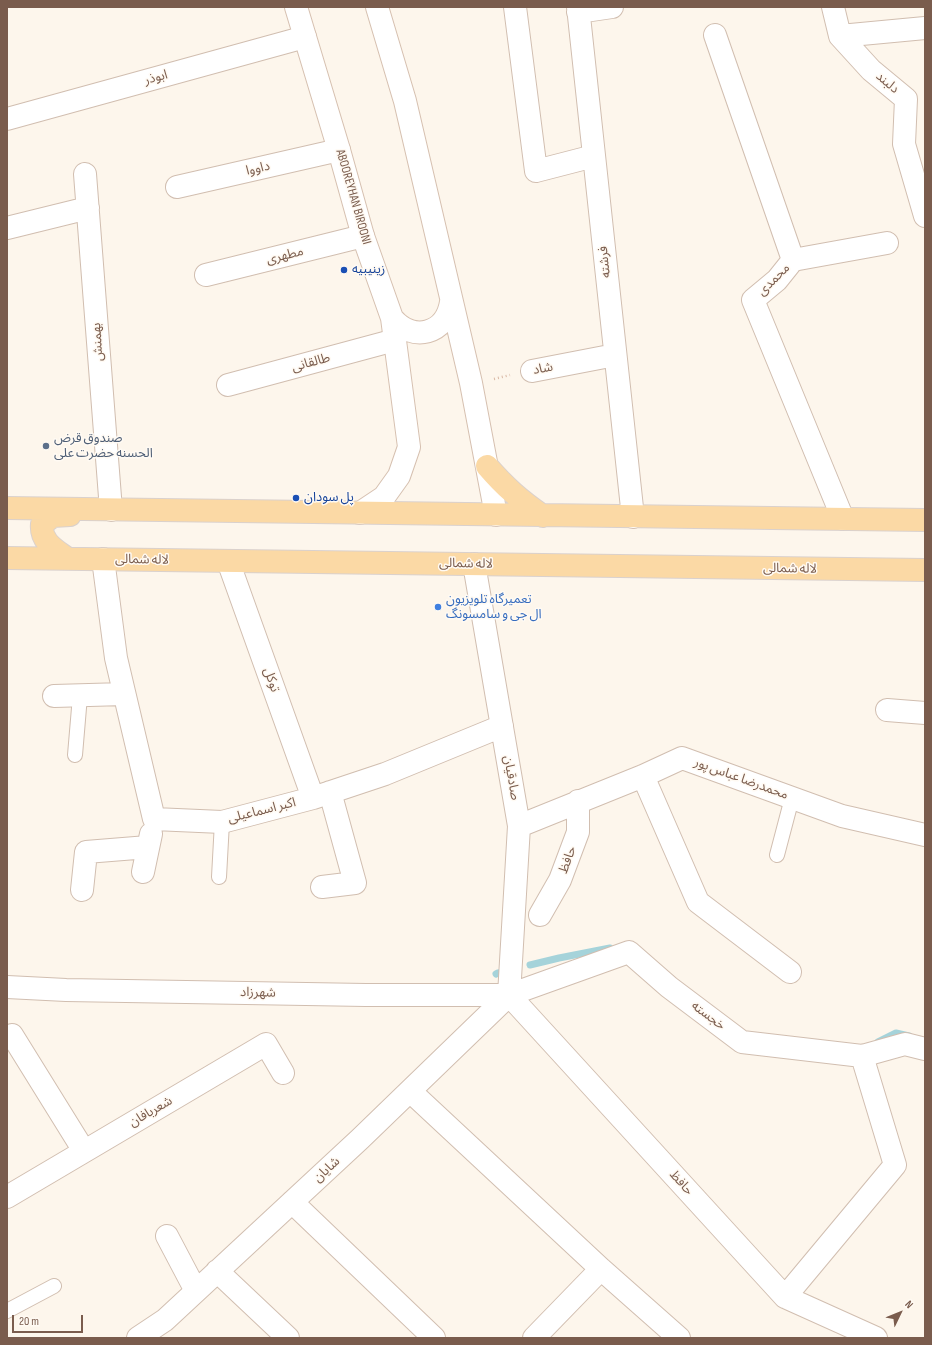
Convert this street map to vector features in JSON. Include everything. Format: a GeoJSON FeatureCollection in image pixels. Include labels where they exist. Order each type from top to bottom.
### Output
{"type":"FeatureCollection","features":[{"type":"Feature","properties":{"kind":"main road"},"geometry":{"type":"LineString","coordinates":[[486,466],[502,484],[543,516]]}},
{"type":"Feature","properties":{"kind":"main road"},"geometry":{"type":"LineString","coordinates":[[7,508],[925,520]]}},
{"type":"Feature","properties":{"kind":"main road"},"geometry":{"type":"LineString","coordinates":[[68,559],[52,549],[46,539],[42,524],[53,516],[85,514],[105,510]]}},
{"type":"Feature","properties":{"kind":"main road","name":"لاله شمالی"},"geometry":{"type":"LineString","coordinates":[[7,558],[925,570]]}},
{"type":"Feature","properties":{"kind":"street","name":"ABOOREYHAN BIROONI"},"geometry":{"type":"LineString","coordinates":[[296,7],[363,236],[392,318],[409,447],[399,476],[384,497],[360,513]]}},
{"type":"Feature","properties":{"kind":"street"},"geometry":{"type":"LineString","coordinates":[[377,7],[405,101],[470,383],[496,515]]}},
{"type":"Feature","properties":{"kind":"street"},"geometry":{"type":"LineString","coordinates":[[515,7],[536,172],[594,156]]}},
{"type":"Feature","properties":{"kind":"street"},"geometry":{"type":"LineString","coordinates":[[578,9],[612,7]]}},
{"type":"Feature","properties":{"kind":"street","name":"دلبند"},"geometry":{"type":"LineString","coordinates":[[833,7],[840,36],[871,70],[906,99],[904,144],[925,216]]}},
{"type":"Feature","properties":{"kind":"street","name":"فرشته"},"geometry":{"type":"LineString","coordinates":[[578,9],[633,516]]}},
{"type":"Feature","properties":{"kind":"street"},"geometry":{"type":"LineString","coordinates":[[840,36],[925,28]]}},
{"type":"Feature","properties":{"kind":"street","name":"محمدی"},"geometry":{"type":"LineString","coordinates":[[715,35],[793,260],[777,280],[753,300],[843,519]]}},
{"type":"Feature","properties":{"kind":"street","name":"ابوذر"},"geometry":{"type":"LineString","coordinates":[[7,119],[306,37]]}},
{"type":"Feature","properties":{"kind":"street","name":"داووا"},"geometry":{"type":"LineString","coordinates":[[177,187],[339,150]]}},
{"type":"Feature","properties":{"kind":"street","name":"بهمنش"},"geometry":{"type":"LineString","coordinates":[[85,174],[105,510]]}},
{"type":"Feature","properties":{"kind":"street"},"geometry":{"type":"LineString","coordinates":[[7,228],[88,208]]}},
{"type":"Feature","properties":{"kind":"street","name":"مطهری"},"geometry":{"type":"LineString","coordinates":[[206,276],[363,236]]}},
{"type":"Feature","properties":{"kind":"street"},"geometry":{"type":"LineString","coordinates":[[793,260],[887,243]]}},
{"type":"Feature","properties":{"kind":"street"},"geometry":{"type":"LineString","coordinates":[[392,318],[398,325],[406,330],[414,333],[427,332],[440,326],[450,311],[451,302]]}},
{"type":"Feature","properties":{"kind":"street","name":"طالقانی"},"geometry":{"type":"LineString","coordinates":[[228,385],[395,340]]}},
{"type":"Feature","properties":{"kind":"street","name":"شاد"},"geometry":{"type":"LineString","coordinates":[[532,371],[615,356]]}},
{"type":"Feature","properties":{"kind":"street"},"geometry":{"type":"LineString","coordinates":[[103,559],[116,658],[154,819],[143,872]]}},
{"type":"Feature","properties":{"kind":"street","name":"توکل"},"geometry":{"type":"LineString","coordinates":[[228,561],[322,795],[355,883],[322,887]]}},
{"type":"Feature","properties":{"kind":"street","name":"صادقیان"},"geometry":{"type":"LineString","coordinates":[[474,564],[519,826],[510,995]]}},
{"type":"Feature","properties":{"kind":"street"},"geometry":{"type":"LineString","coordinates":[[54,696],[124,694]]}},
{"type":"Feature","properties":{"kind":"street"},"geometry":{"type":"LineString","coordinates":[[887,710],[925,712]]}},
{"type":"Feature","properties":{"kind":"street","name":"اکبر اسماعیلی"},"geometry":{"type":"LineString","coordinates":[[154,819],[222,822],[322,795],[385,774],[502,726]]}},
{"type":"Feature","properties":{"kind":"street","name":"محمدرضا عباس پور"},"geometry":{"type":"LineString","coordinates":[[519,826],[642,776],[682,758],[842,816],[925,835]]}},
{"type":"Feature","properties":{"kind":"street"},"geometry":{"type":"LineString","coordinates":[[642,776],[698,902],[790,972]]}},
{"type":"Feature","properties":{"kind":"street","name":"حافظ"},"geometry":{"type":"LineString","coordinates":[[540,915],[560,880],[578,832],[578,801]]}},
{"type":"Feature","properties":{"kind":"street"},"geometry":{"type":"LineString","coordinates":[[82,890],[86,852],[148,847]]}},
{"type":"Feature","properties":{"kind":"street","name":"خجسته"},"geometry":{"type":"LineString","coordinates":[[510,995],[629,952],[669,987],[742,1042],[862,1056],[905,1044],[925,1049]]}},
{"type":"Feature","properties":{"kind":"street","name":"شهرزاد"},"geometry":{"type":"LineString","coordinates":[[7,987],[66,990],[366,995],[510,995]]}},
{"type":"Feature","properties":{"kind":"street","name":"حافظ"},"geometry":{"type":"LineString","coordinates":[[510,995],[785,1297],[876,1338]]}},
{"type":"Feature","properties":{"kind":"street","name":"شایان"},"geometry":{"type":"LineString","coordinates":[[138,1338],[166,1320],[510,995]]}},
{"type":"Feature","properties":{"kind":"street"},"geometry":{"type":"LineString","coordinates":[[12,1035],[84,1151]]}},
{"type":"Feature","properties":{"kind":"street","name":"شعربافان"},"geometry":{"type":"LineString","coordinates":[[7,1197],[266,1044],[283,1073]]}},
{"type":"Feature","properties":{"kind":"street"},"geometry":{"type":"LineString","coordinates":[[785,1297],[895,1166],[862,1056]]}},
{"type":"Feature","properties":{"kind":"street"},"geometry":{"type":"LineString","coordinates":[[410,1091],[679,1338]]}},
{"type":"Feature","properties":{"kind":"street"},"geometry":{"type":"LineString","coordinates":[[292,1202],[434,1338]]}},
{"type":"Feature","properties":{"kind":"street"},"geometry":{"type":"LineString","coordinates":[[167,1236],[196,1291]]}},
{"type":"Feature","properties":{"kind":"street"},"geometry":{"type":"LineString","coordinates":[[534,1338],[601,1268]]}},
{"type":"Feature","properties":{"kind":"street"},"geometry":{"type":"LineString","coordinates":[[217,1271],[288,1338]]}},
{"type":"Feature","properties":{"kind":"lane"},"geometry":{"type":"LineString","coordinates":[[75,755],[80,696]]}},
{"type":"Feature","properties":{"kind":"lane"},"geometry":{"type":"LineString","coordinates":[[777,855],[792,798]]}},
{"type":"Feature","properties":{"kind":"lane"},"geometry":{"type":"LineString","coordinates":[[219,877],[222,822]]}},
{"type":"Feature","properties":{"kind":"lane"},"geometry":{"type":"LineString","coordinates":[[7,1311],[54,1286]]}},
{"type":"Feature","properties":{"kind":"path","name":"شاد"},"geometry":{"type":"LineString","coordinates":[[470,383],[532,371]]}},
{"type":"Feature","properties":{"kind":"waterway"},"geometry":{"type":"LineString","coordinates":[[530,965],[610,948]]}},
{"type":"Feature","properties":{"kind":"waterway"},"geometry":{"type":"LineString","coordinates":[[878,1042],[896,1033],[909,1036]]}},
{"type":"Feature","properties":{"kind":"place","name":"زینیبیه"},"geometry":{"type":"Point","coordinates":[344,270]}},
{"type":"Feature","properties":{"kind":"place","name":"صندوق قرض الحسنه حضرت علی"},"geometry":{"type":"Point","coordinates":[46,446]}},
{"type":"Feature","properties":{"kind":"place","name":"پل سودان"},"geometry":{"type":"Point","coordinates":[296,498]}},
{"type":"Feature","properties":{"kind":"place","name":"تعمیرگاه تلویزیون ال جی و سامسونگ"},"geometry":{"type":"Point","coordinates":[438,607]}}]}
